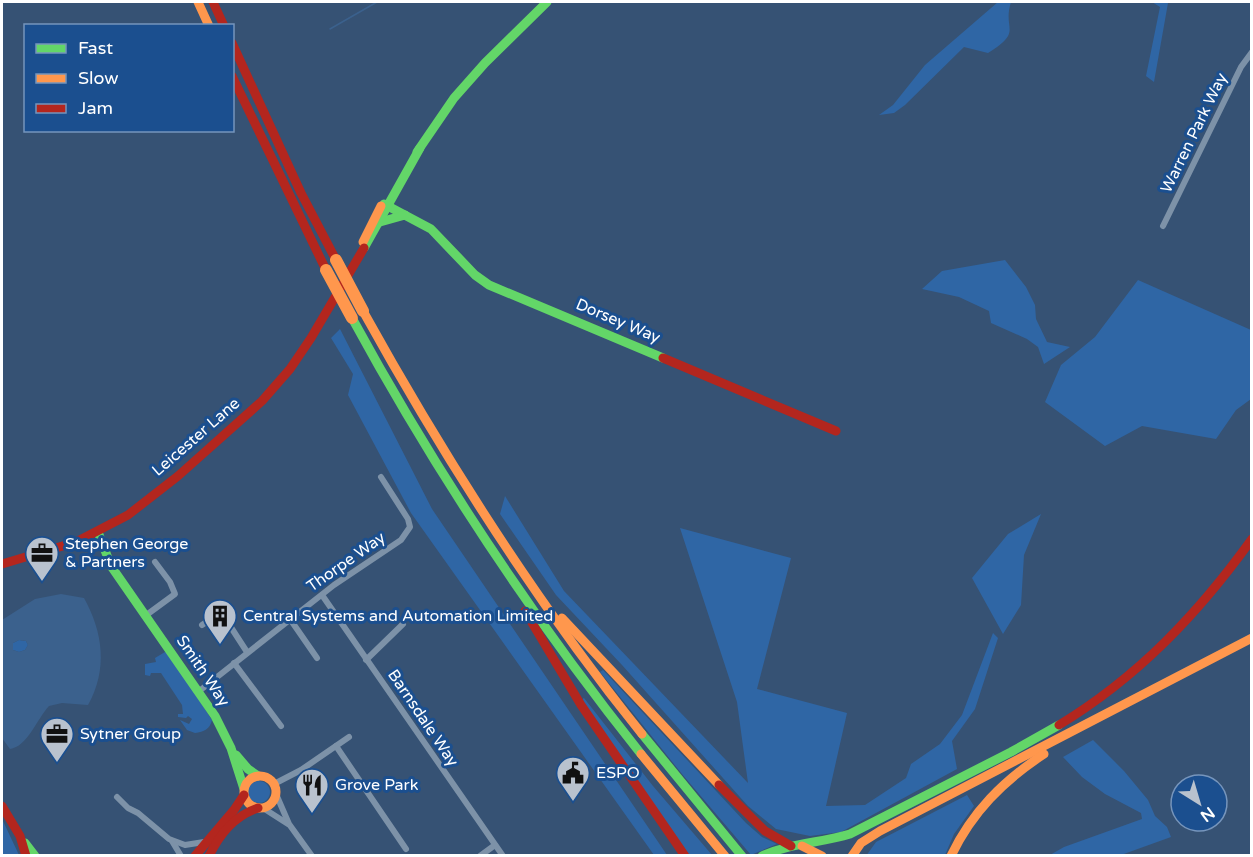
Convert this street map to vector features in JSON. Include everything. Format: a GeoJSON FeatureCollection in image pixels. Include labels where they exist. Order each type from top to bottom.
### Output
{"type":"FeatureCollection","features":[{"type":"Feature","properties":{"kind":"main road"},"geometry":{"type":"LineString","coordinates":[[198,2],[208,24]]}},
{"type":"Feature","properties":{"kind":"main road"},"geometry":{"type":"LineString","coordinates":[[213,2],[223,24]]}},
{"type":"Feature","properties":{"kind":"main road","name":"Leicester Lane"},"geometry":{"type":"LineString","coordinates":[[2,564],[66,545],[94,534],[128,515],[153,497],[269,394],[290,369],[311,338],[380,222],[395,181],[454,98],[485,63],[548,2]]}},
{"type":"Feature","properties":{"kind":"main road"},"geometry":{"type":"LineString","coordinates":[[234,47],[301,193],[363,311],[434,436],[550,613],[629,719],[742,855]]}},
{"type":"Feature","properties":{"kind":"main road"},"geometry":{"type":"LineString","coordinates":[[234,80],[326,270],[423,443],[500,564],[601,704],[669,790],[725,855]]}},
{"type":"Feature","properties":{"kind":"main road","name":"Leicester Lane"},"geometry":{"type":"LineString","coordinates":[[354,264],[386,204],[401,184],[420,148]]}},
{"type":"Feature","properties":{"kind":"main road"},"geometry":{"type":"LineString","coordinates":[[380,222],[405,215],[399,201],[401,184]]}},
{"type":"Feature","properties":{"kind":"main road","name":"Dorsey Way"},"geometry":{"type":"LineString","coordinates":[[386,204],[437,233],[475,275],[489,285],[836,431]]}},
{"type":"Feature","properties":{"kind":"main road","name":"Smith Way"},"geometry":{"type":"LineString","coordinates":[[94,534],[98,549],[107,558],[215,716],[231,748],[244,792]]}},
{"type":"Feature","properties":{"kind":"main road"},"geometry":{"type":"LineString","coordinates":[[762,855],[779,848],[834,840],[849,834],[1010,752],[1086,708],[1134,673],[1177,633],[1218,586],[1251,539]]}},
{"type":"Feature","properties":{"kind":"main road"},"geometry":{"type":"LineString","coordinates":[[507,549],[556,612],[758,826],[796,846],[822,855]]}},
{"type":"Feature","properties":{"kind":"main road"},"geometry":{"type":"LineString","coordinates":[[500,564],[544,646],[579,704],[683,855]]}},
{"type":"Feature","properties":{"kind":"main road"},"geometry":{"type":"LineString","coordinates":[[852,855],[861,843],[873,835],[1251,638]]}},
{"type":"Feature","properties":{"kind":"main road"},"geometry":{"type":"LineString","coordinates":[[951,855],[976,812],[1000,786],[1020,769],[1070,740],[1100,717]]}},
{"type":"Feature","properties":{"kind":"main road","name":"Smith Way"},"geometry":{"type":"LineString","coordinates":[[231,748],[258,776]]}},
{"type":"Feature","properties":{"kind":"main road"},"geometry":{"type":"LineString","coordinates":[[195,855],[234,810],[248,780],[258,776],[268,778],[275,789],[271,804],[245,812],[234,821],[209,855]]}},
{"type":"Feature","properties":{"kind":"main road"},"geometry":{"type":"LineString","coordinates":[[244,792],[249,804],[260,808]]}},
{"type":"Feature","properties":{"kind":"main road"},"geometry":{"type":"LineString","coordinates":[[2,806],[20,836],[35,855]]}},
{"type":"Feature","properties":{"kind":"main road"},"geometry":{"type":"LineString","coordinates":[[20,836],[26,855]]}},
{"type":"Feature","properties":{"kind":"street","name":"Warren Park Way"},"geometry":{"type":"LineString","coordinates":[[1163,226],[1241,67],[1251,52]]}},
{"type":"Feature","properties":{"kind":"street","name":"Thorpe Way"},"geometry":{"type":"LineString","coordinates":[[198,692],[322,595],[401,540],[410,527],[408,519],[381,477]]}},
{"type":"Feature","properties":{"kind":"street"},"geometry":{"type":"LineString","coordinates":[[145,616],[176,594],[155,562]]}},
{"type":"Feature","properties":{"kind":"street","name":"Barnsdale Way"},"geometry":{"type":"LineString","coordinates":[[322,595],[503,855]]}},
{"type":"Feature","properties":{"kind":"street"},"geometry":{"type":"LineString","coordinates":[[202,625],[218,614],[223,615],[248,652]]}},
{"type":"Feature","properties":{"kind":"street"},"geometry":{"type":"LineString","coordinates":[[290,619],[316,658]]}},
{"type":"Feature","properties":{"kind":"street"},"geometry":{"type":"LineString","coordinates":[[366,660],[403,624]]}},
{"type":"Feature","properties":{"kind":"street"},"geometry":{"type":"LineString","coordinates":[[234,663],[281,726]]}},
{"type":"Feature","properties":{"kind":"street"},"geometry":{"type":"LineString","coordinates":[[312,855],[289,824],[275,789],[349,737]]}},
{"type":"Feature","properties":{"kind":"street"},"geometry":{"type":"LineString","coordinates":[[336,746],[406,849]]}},
{"type":"Feature","properties":{"kind":"street"},"geometry":{"type":"LineString","coordinates":[[117,797],[169,839],[181,855]]}},
{"type":"Feature","properties":{"kind":"street"},"geometry":{"type":"LineString","coordinates":[[260,808],[289,824]]}},
{"type":"Feature","properties":{"kind":"street"},"geometry":{"type":"LineString","coordinates":[[169,839],[185,845],[205,842]]}},
{"type":"Feature","properties":{"kind":"street"},"geometry":{"type":"LineString","coordinates":[[480,855],[495,845]]}},
{"type":"Feature","properties":{"kind":"shaded area"},"geometry":{"type":"Polygon","coordinates":[[[998,2],[1011,2],[1010,30],[1006,39],[988,53],[964,47],[905,105],[894,113],[879,115],[893,105],[925,65],[998,2]]]}},
{"type":"Feature","properties":{"kind":"shaded area"},"geometry":{"type":"Polygon","coordinates":[[[1152,2],[1170,2],[1154,82],[1146,76],[1160,7],[1152,2]]]}},
{"type":"Feature","properties":{"kind":"shaded area"},"geometry":{"type":"Polygon","coordinates":[[[1005,260],[1026,287],[1035,305],[1036,319],[1047,342],[1070,347],[1044,364],[1038,347],[1027,339],[991,323],[989,311],[959,297],[922,289],[942,271],[1005,260]]]}},
{"type":"Feature","properties":{"kind":"shaded area"},"geometry":{"type":"Polygon","coordinates":[[[1138,280],[1251,330],[1251,399],[1236,410],[1216,439],[1142,426],[1105,446],[1045,402],[1061,365],[1095,337],[1138,280]]]}},
{"type":"Feature","properties":{"kind":"shaded area"},"geometry":{"type":"Polygon","coordinates":[[[340,329],[432,509],[667,855],[654,855],[411,513],[348,395],[353,374],[331,338],[340,329]]]}},
{"type":"Feature","properties":{"kind":"shaded area"},"geometry":{"type":"Polygon","coordinates":[[[505,496],[564,591],[748,783],[737,702],[680,528],[791,558],[757,689],[847,713],[826,806],[865,805],[906,778],[911,764],[940,744],[962,715],[993,633],[998,638],[975,709],[952,741],[957,769],[841,832],[810,836],[776,829],[748,806],[556,595],[500,514],[505,496]]]}},
{"type":"Feature","properties":{"kind":"shaded area"},"geometry":{"type":"Polygon","coordinates":[[[1041,514],[1024,555],[1021,605],[1003,634],[972,578],[1008,534],[1041,514]]]}},
{"type":"Feature","properties":{"kind":"shaded area"},"geometry":{"type":"Polygon","coordinates":[[[61,594],[84,598],[99,638],[101,665],[88,705],[62,703],[49,706],[27,738],[10,749],[2,738],[2,620],[35,599],[61,594]],[[19,640],[13,643],[13,650],[19,652],[25,650],[28,645],[26,641],[19,640]]]}},
{"type":"Feature","properties":{"kind":"shaded area"},"geometry":{"type":"Polygon","coordinates":[[[19,640],[26,641],[28,645],[25,650],[19,652],[13,650],[13,643],[19,640]]]}},
{"type":"Feature","properties":{"kind":"shaded area"},"geometry":{"type":"Polygon","coordinates":[[[165,652],[169,653],[212,720],[210,726],[204,731],[195,733],[187,730],[180,720],[189,724],[192,719],[188,716],[178,717],[178,714],[183,714],[182,705],[161,673],[145,675],[145,664],[156,662],[155,658],[165,652]]]}},
{"type":"Feature","properties":{"kind":"shaded area"},"geometry":{"type":"Polygon","coordinates":[[[603,670],[746,823],[762,837],[777,844],[751,855],[600,672],[603,670]]]}},
{"type":"Feature","properties":{"kind":"shaded area"},"geometry":{"type":"Polygon","coordinates":[[[584,698],[653,786],[712,855],[687,855],[581,700],[584,698]]]}},
{"type":"Feature","properties":{"kind":"shaded area"},"geometry":{"type":"Polygon","coordinates":[[[1093,740],[1124,771],[1148,800],[1155,816],[1167,827],[1171,837],[1121,855],[1050,855],[1064,847],[1142,819],[1141,813],[1105,794],[1082,777],[1063,757],[1093,740]]]}},
{"type":"Feature","properties":{"kind":"shaded area"},"geometry":{"type":"Polygon","coordinates":[[[259,781],[267,784],[270,792],[267,800],[259,803],[251,800],[248,792],[251,784],[259,781]]]}},
{"type":"Feature","properties":{"kind":"shaded area"},"geometry":{"type":"Polygon","coordinates":[[[967,795],[974,806],[954,834],[945,855],[866,856],[876,842],[967,795]]]}},
{"type":"Feature","properties":{"kind":"shaded area"},"geometry":{"type":"Polygon","coordinates":[[[2,819],[19,855],[2,855],[2,819]]]}},
{"type":"Feature","properties":{"kind":"waterway"},"geometry":{"type":"LineString","coordinates":[[330,29],[377,2]]}},
{"type":"Feature","properties":{"kind":"traffic: fast"},"geometry":{"type":"LineString","coordinates":[[417,152],[454,98],[485,63],[547,2]]}},
{"type":"Feature","properties":{"kind":"traffic: fast"},"geometry":{"type":"LineString","coordinates":[[364,248],[420,148]]}},
{"type":"Feature","properties":{"kind":"traffic: fast"},"geometry":{"type":"LineString","coordinates":[[384,204],[431,229],[475,275],[489,285],[663,358]]}},
{"type":"Feature","properties":{"kind":"traffic: fast"},"geometry":{"type":"LineString","coordinates":[[380,222],[405,215]]}},
{"type":"Feature","properties":{"kind":"traffic: fast"},"geometry":{"type":"LineString","coordinates":[[352,318],[417,432],[487,542],[562,650],[641,754]]}},
{"type":"Feature","properties":{"kind":"traffic: fast"},"geometry":{"type":"LineString","coordinates":[[98,532],[111,566],[215,716],[231,748],[244,789]]}},
{"type":"Feature","properties":{"kind":"traffic: fast"},"geometry":{"type":"LineString","coordinates":[[762,856],[783,848],[850,834],[1059,725]]}},
{"type":"Feature","properties":{"kind":"traffic: fast"},"geometry":{"type":"LineString","coordinates":[[642,734],[742,856]]}},
{"type":"Feature","properties":{"kind":"traffic: fast"},"geometry":{"type":"LineString","coordinates":[[236,755],[248,769],[258,776]]}},
{"type":"Feature","properties":{"kind":"traffic: fast"},"geometry":{"type":"LineString","coordinates":[[25,843],[35,856]]}},
{"type":"Feature","properties":{"kind":"traffic: slow"},"geometry":{"type":"LineString","coordinates":[[198,2],[208,24]]}},
{"type":"Feature","properties":{"kind":"traffic: slow"},"geometry":{"type":"LineString","coordinates":[[363,242],[381,206]]}},
{"type":"Feature","properties":{"kind":"traffic: slow"},"geometry":{"type":"LineString","coordinates":[[336,260],[363,311]]}},
{"type":"Feature","properties":{"kind":"traffic: slow"},"geometry":{"type":"LineString","coordinates":[[326,270],[352,318]]}},
{"type":"Feature","properties":{"kind":"traffic: slow"},"geometry":{"type":"LineString","coordinates":[[363,311],[459,475],[565,633],[642,734]]}},
{"type":"Feature","properties":{"kind":"traffic: slow"},"geometry":{"type":"LineString","coordinates":[[562,618],[719,785]]}},
{"type":"Feature","properties":{"kind":"traffic: slow"},"geometry":{"type":"LineString","coordinates":[[852,856],[861,843],[880,831],[1252,638]]}},
{"type":"Feature","properties":{"kind":"traffic: slow"},"geometry":{"type":"LineString","coordinates":[[641,754],[725,856]]}},
{"type":"Feature","properties":{"kind":"traffic: slow"},"geometry":{"type":"LineString","coordinates":[[951,856],[969,825],[990,799],[1015,775],[1044,754]]}},
{"type":"Feature","properties":{"kind":"traffic: slow"},"geometry":{"type":"LineString","coordinates":[[260,776],[272,780],[276,792],[272,804],[260,808],[248,804],[244,792],[248,780],[260,776]]}},
{"type":"Feature","properties":{"kind":"traffic: slow"},"geometry":{"type":"LineString","coordinates":[[802,846],[822,856]]}},
{"type":"Feature","properties":{"kind":"traffic: jam"},"geometry":{"type":"LineString","coordinates":[[213,2],[223,24]]}},
{"type":"Feature","properties":{"kind":"traffic: jam"},"geometry":{"type":"LineString","coordinates":[[234,47],[301,193],[336,260]]}},
{"type":"Feature","properties":{"kind":"traffic: jam"},"geometry":{"type":"LineString","coordinates":[[234,80],[326,270]]}},
{"type":"Feature","properties":{"kind":"traffic: jam"},"geometry":{"type":"LineString","coordinates":[[2,564],[76,542],[128,515],[178,476],[262,401],[290,369],[364,248]]}},
{"type":"Feature","properties":{"kind":"traffic: jam"},"geometry":{"type":"LineString","coordinates":[[663,358],[836,431]]}},
{"type":"Feature","properties":{"kind":"traffic: jam"},"geometry":{"type":"LineString","coordinates":[[1059,725],[1115,686],[1165,642],[1210,593],[1252,539]]}},
{"type":"Feature","properties":{"kind":"traffic: jam"},"geometry":{"type":"LineString","coordinates":[[525,611],[581,705],[685,856]]}},
{"type":"Feature","properties":{"kind":"traffic: jam"},"geometry":{"type":"LineString","coordinates":[[719,785],[765,831],[791,846]]}},
{"type":"Feature","properties":{"kind":"traffic: jam"},"geometry":{"type":"LineString","coordinates":[[195,856],[244,795]]}},
{"type":"Feature","properties":{"kind":"traffic: jam"},"geometry":{"type":"LineString","coordinates":[[2,806],[20,836],[26,856]]}},
{"type":"Feature","properties":{"kind":"traffic: jam"},"geometry":{"type":"LineString","coordinates":[[209,856],[218,840],[235,821],[249,811],[258,808]]}},
{"type":"Feature","properties":{"kind":"place","name":"Stephen George & Partners"},"geometry":{"type":"Point","coordinates":[42,582]}},
{"type":"Feature","properties":{"kind":"place","name":"Central Systems and Automation Limited"},"geometry":{"type":"Point","coordinates":[220,645]}},
{"type":"Feature","properties":{"kind":"place","name":"Sytner Group"},"geometry":{"type":"Point","coordinates":[57,763]}},
{"type":"Feature","properties":{"kind":"place","name":"ESPO"},"geometry":{"type":"Point","coordinates":[573,802]}},
{"type":"Feature","properties":{"kind":"place","name":"Grove Park"},"geometry":{"type":"Point","coordinates":[312,814]}}]}
